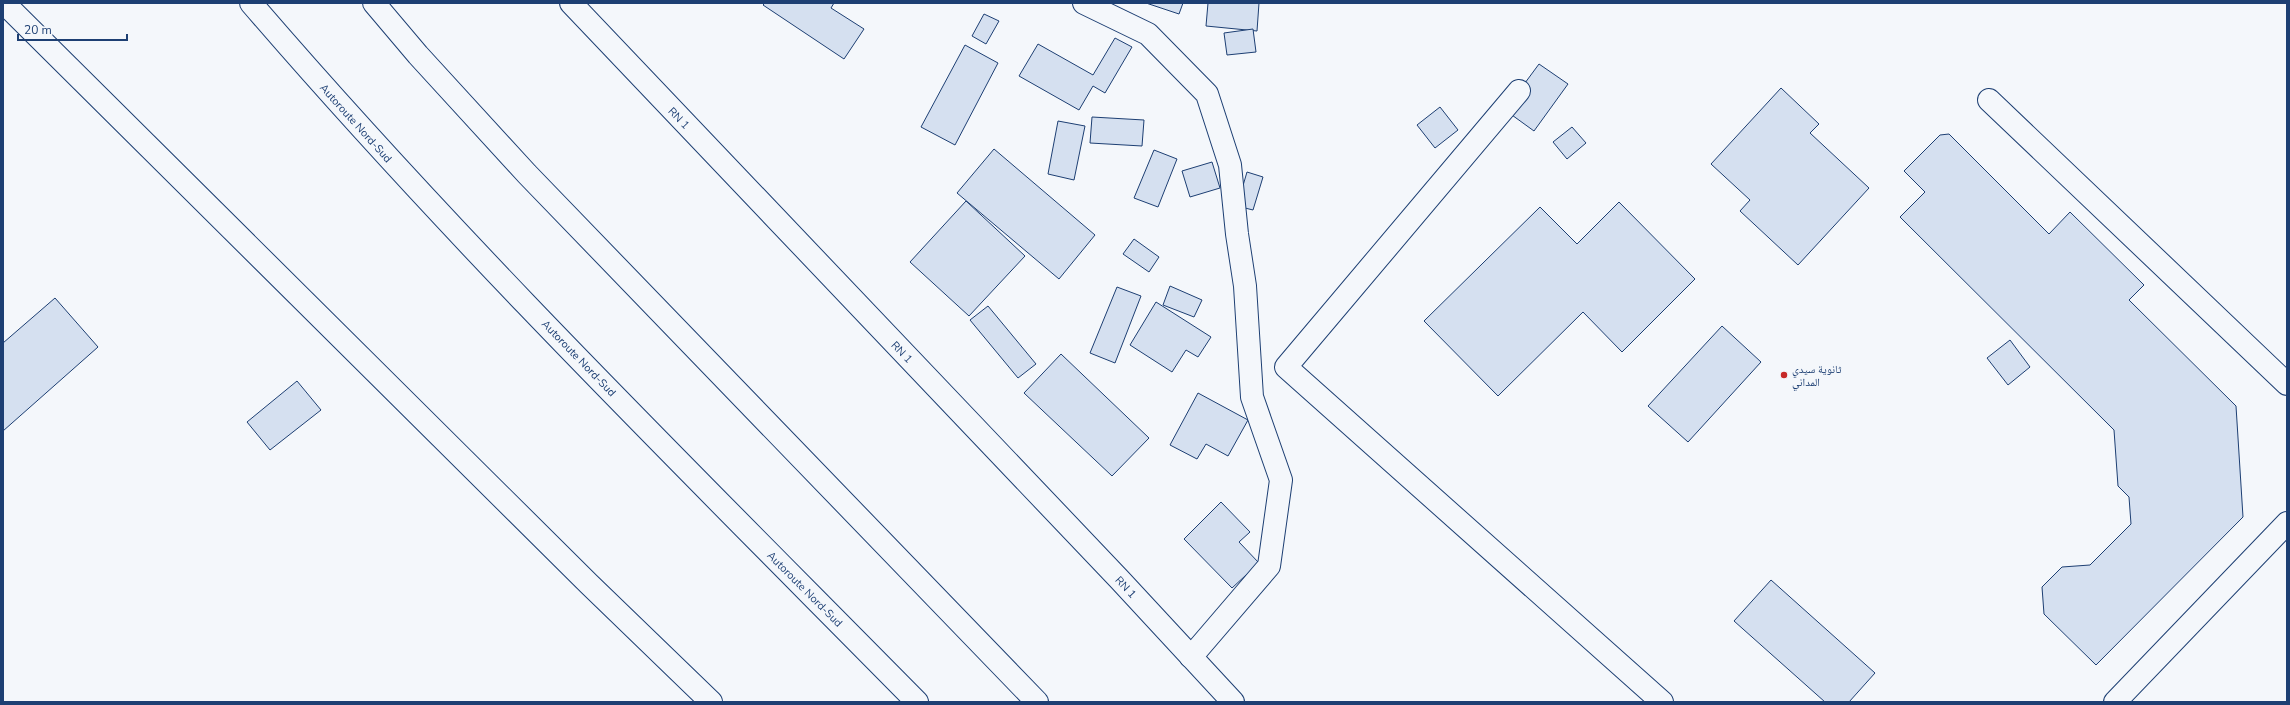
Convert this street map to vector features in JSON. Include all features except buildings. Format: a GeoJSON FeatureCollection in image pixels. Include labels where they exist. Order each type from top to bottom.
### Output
{"type":"FeatureCollection","features":[{"type":"Feature","properties":{"kind":"main road"},"geometry":{"type":"LineString","coordinates":[[4,3],[549,545],[711,702]]}},
{"type":"Feature","properties":{"kind":"main road","name":"Autoroute Nord-Sud"},"geometry":{"type":"LineString","coordinates":[[251,3],[344,110],[440,216],[917,702]]}},
{"type":"Feature","properties":{"kind":"main road"},"geometry":{"type":"LineString","coordinates":[[374,3],[418,55],[527,174],[1037,702]]}},
{"type":"Feature","properties":{"kind":"main road","name":"RN 1"},"geometry":{"type":"LineString","coordinates":[[571,3],[1233,702]]}},
{"type":"Feature","properties":{"kind":"main road"},"geometry":{"type":"LineString","coordinates":[[1084,3],[1148,34],[1207,94],[1230,165],[1236,234],[1245,286],[1252,397],[1281,480],[1269,566],[1191,657]]}},
{"type":"Feature","properties":{"kind":"main road"},"geometry":{"type":"LineString","coordinates":[[1519,91],[1286,367],[1662,702]]}},
{"type":"Feature","properties":{"kind":"main road"},"geometry":{"type":"LineString","coordinates":[[1989,100],[2287,384]]}},
{"type":"Feature","properties":{"kind":"main road"},"geometry":{"type":"LineString","coordinates":[[2115,702],[2287,523]]}},
{"type":"Feature","properties":{"kind":"place","name":"ثانوية سيدي المداني"},"geometry":{"type":"Point","coordinates":[1784,375]}}]}
